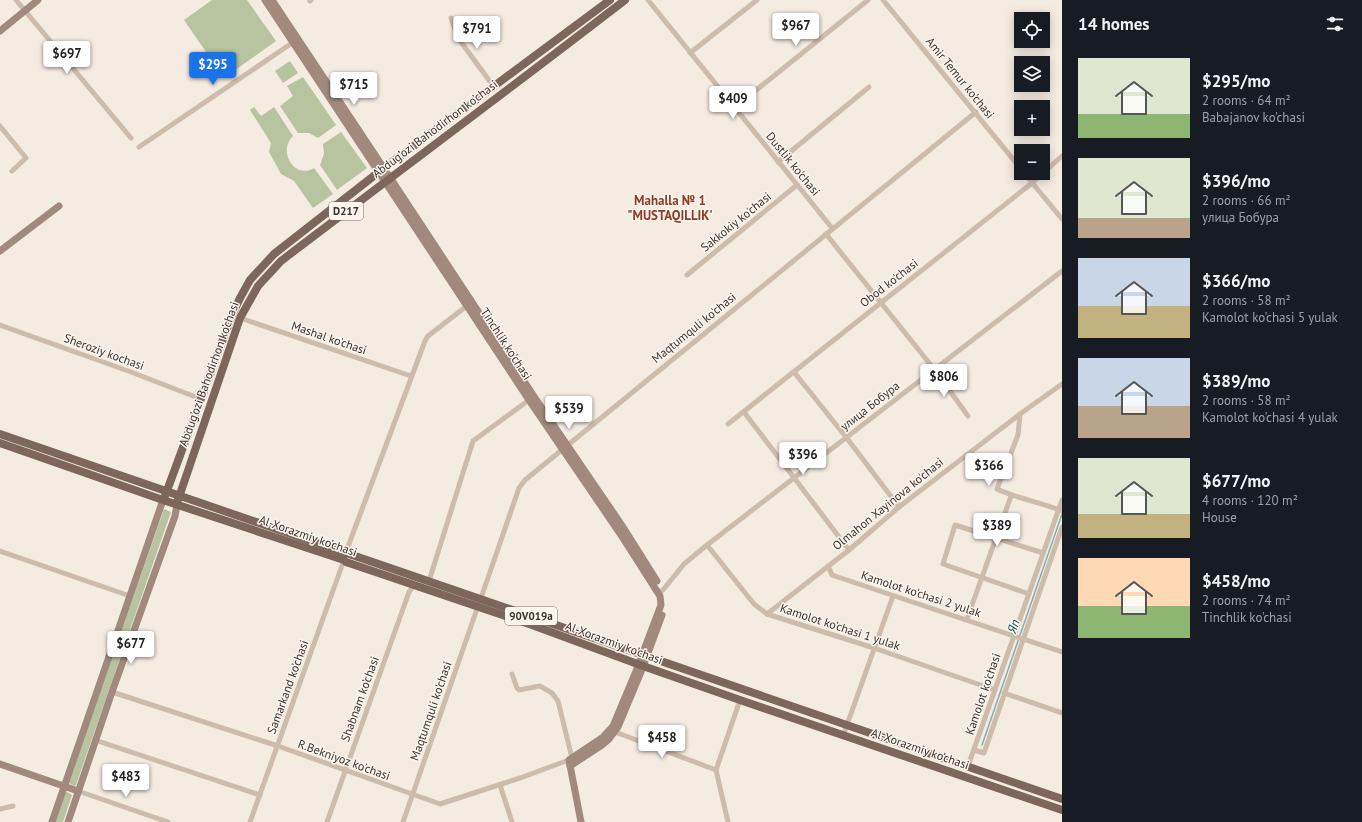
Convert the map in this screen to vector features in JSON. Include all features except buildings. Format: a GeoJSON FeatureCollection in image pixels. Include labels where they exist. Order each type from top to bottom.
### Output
{"type":"FeatureCollection","features":[{"type":"Feature","properties":{"kind":"main road"},"geometry":{"type":"LineString","coordinates":[[0,31],[38,0]]}},
{"type":"Feature","properties":{"kind":"main road","name":"Tinchlik ko'chasi"},"geometry":{"type":"LineString","coordinates":[[265,0],[296,41]]}},
{"type":"Feature","properties":{"kind":"main road","name":"Tinchlik ko'chasi"},"geometry":{"type":"LineString","coordinates":[[272,0],[296,41],[382,170],[387,180],[535,398],[565,447],[661,591]]}},
{"type":"Feature","properties":{"kind":"main road","name":"Abdug’ozi Bahodirhon ko’chasi"},"geometry":{"type":"LineString","coordinates":[[52,822],[163,500],[222,342],[240,298],[250,280],[274,254],[382,170],[610,0]]}},
{"type":"Feature","properties":{"kind":"main road","name":"Abdug’ozi Bahodirhon ko’chasi"},"geometry":{"type":"LineString","coordinates":[[68,822],[95,740],[175,516],[179,496],[230,346],[240,318],[258,286],[268,273],[281,261],[625,0]]}},
{"type":"Feature","properties":{"kind":"main road"},"geometry":{"type":"LineString","coordinates":[[0,251],[59,206]]}},
{"type":"Feature","properties":{"kind":"main road","name":"Tinchlik ko'chasi"},"geometry":{"type":"LineString","coordinates":[[470,304],[529,400],[565,447]]}},
{"type":"Feature","properties":{"kind":"main road"},"geometry":{"type":"LineString","coordinates":[[222,342],[230,346]]}},
{"type":"Feature","properties":{"kind":"main road","name":"Al-Xorazmiy ko’chasi"},"geometry":{"type":"LineString","coordinates":[[0,434],[167,491],[345,556]]}},
{"type":"Feature","properties":{"kind":"main road","name":"Al-Xorazmiy ko’chasi"},"geometry":{"type":"LineString","coordinates":[[0,443],[177,505],[429,581],[641,666],[1062,810]]}},
{"type":"Feature","properties":{"kind":"main road","name":"Al-Xorazmiy ko’chasi"},"geometry":{"type":"LineString","coordinates":[[345,556],[346,562],[414,585],[479,602],[645,655],[1062,799]]}},
{"type":"Feature","properties":{"kind":"main road"},"geometry":{"type":"LineString","coordinates":[[571,762],[602,745],[615,732],[621,722],[665,605],[665,596],[661,591]]}},
{"type":"Feature","properties":{"kind":"main road"},"geometry":{"type":"LineString","coordinates":[[571,762],[610,730],[641,666]]}},
{"type":"Feature","properties":{"kind":"main road"},"geometry":{"type":"LineString","coordinates":[[571,762],[581,822]]}},
{"type":"Feature","properties":{"kind":"main road"},"geometry":{"type":"LineString","coordinates":[[571,762],[586,822]]}},
{"type":"Feature","properties":{"kind":"main road"},"geometry":{"type":"LineString","coordinates":[[0,764],[78,791]]}},
{"type":"Feature","properties":{"kind":"street"},"geometry":{"type":"LineString","coordinates":[[16,0],[131,138]]}},
{"type":"Feature","properties":{"kind":"street","name":"Dustlik ko'chasi"},"geometry":{"type":"LineString","coordinates":[[648,0],[832,228]]}},
{"type":"Feature","properties":{"kind":"street"},"geometry":{"type":"LineString","coordinates":[[690,53],[757,0]]}},
{"type":"Feature","properties":{"kind":"street"},"geometry":{"type":"LineString","coordinates":[[734,108],[868,0]]}},
{"type":"Feature","properties":{"kind":"street","name":"Amir Temur ko'chasi"},"geometry":{"type":"LineString","coordinates":[[883,0],[1014,160]]}},
{"type":"Feature","properties":{"kind":"street"},"geometry":{"type":"LineString","coordinates":[[451,18],[458,38],[494,87]]}},
{"type":"Feature","properties":{"kind":"street"},"geometry":{"type":"LineString","coordinates":[[138,147],[296,41]]}},
{"type":"Feature","properties":{"kind":"street"},"geometry":{"type":"LineString","coordinates":[[778,162],[869,87]]}},
{"type":"Feature","properties":{"kind":"street","name":"Maqtumquli ko'chasi"},"geometry":{"type":"LineString","coordinates":[[403,822],[520,486],[525,480],[832,228],[976,112]]}},
{"type":"Feature","properties":{"kind":"street"},"geometry":{"type":"LineString","coordinates":[[0,126],[26,158],[12,171]]}},
{"type":"Feature","properties":{"kind":"street","name":"Obod ko'chasi"},"geometry":{"type":"LineString","coordinates":[[728,424],[1032,183],[1062,156]]}},
{"type":"Feature","properties":{"kind":"street"},"geometry":{"type":"LineString","coordinates":[[1030,180],[1062,219]]}},
{"type":"Feature","properties":{"kind":"street","name":"Sakkokiy ko'chasi"},"geometry":{"type":"LineString","coordinates":[[687,275],[797,185]]}},
{"type":"Feature","properties":{"kind":"street"},"geometry":{"type":"LineString","coordinates":[[826,234],[934,369],[968,416]]}},
{"type":"Feature","properties":{"kind":"street","name":"улица Бобура"},"geometry":{"type":"LineString","coordinates":[[661,591],[684,564],[707,545],[1062,271]]}},
{"type":"Feature","properties":{"kind":"street","name":"Samarkand ko’chasi"},"geometry":{"type":"LineString","coordinates":[[250,822],[411,376],[428,336],[470,304]]}},
{"type":"Feature","properties":{"kind":"street","name":"Mashal ko'chasi"},"geometry":{"type":"LineString","coordinates":[[240,318],[411,376]]}},
{"type":"Feature","properties":{"kind":"street","name":"Sheroziy kochasi"},"geometry":{"type":"LineString","coordinates":[[0,325],[201,399]]}},
{"type":"Feature","properties":{"kind":"street"},"geometry":{"type":"LineString","coordinates":[[794,372],[846,437],[898,507]]}},
{"type":"Feature","properties":{"kind":"street","name":"Olmahon Xayinova ko'chasi"},"geometry":{"type":"LineString","coordinates":[[768,614],[848,550],[898,507],[1062,384]]}},
{"type":"Feature","properties":{"kind":"street"},"geometry":{"type":"LineString","coordinates":[[429,581],[473,441],[529,400]]}},
{"type":"Feature","properties":{"kind":"street"},"geometry":{"type":"LineString","coordinates":[[744,412],[848,550]]}},
{"type":"Feature","properties":{"kind":"street"},"geometry":{"type":"LineString","coordinates":[[1020,414],[1018,435],[997,489],[1011,496],[1060,510]]}},
{"type":"Feature","properties":{"kind":"street"},"geometry":{"type":"LineString","coordinates":[[967,619],[1011,496]]}},
{"type":"Feature","properties":{"kind":"street","name":"Kamolot ko'chasi"},"geometry":{"type":"LineString","coordinates":[[1062,500],[1060,510],[1043,553],[974,750],[984,754],[1062,527]]}},
{"type":"Feature","properties":{"kind":"street"},"geometry":{"type":"LineString","coordinates":[[1029,594],[943,564],[955,525],[1043,553]]}},
{"type":"Feature","properties":{"kind":"street","name":"Kamolot ko'chasi 1 yulak"},"geometry":{"type":"LineString","coordinates":[[707,545],[754,604],[768,614],[874,648],[995,690]]}},
{"type":"Feature","properties":{"kind":"street"},"geometry":{"type":"LineString","coordinates":[[0,551],[130,596]]}},
{"type":"Feature","properties":{"kind":"street","name":"Kamolot ko'chasi 2 yulak"},"geometry":{"type":"LineString","coordinates":[[828,566],[832,575],[1062,652]]}},
{"type":"Feature","properties":{"kind":"street","name":"Shabnam ko’chasi"},"geometry":{"type":"LineString","coordinates":[[327,822],[409,592],[414,585]]}},
{"type":"Feature","properties":{"kind":"street"},"geometry":{"type":"LineString","coordinates":[[843,736],[893,596]]}},
{"type":"Feature","properties":{"kind":"street"},"geometry":{"type":"LineString","coordinates":[[512,674],[519,690],[540,686],[552,693],[558,701],[571,762]]}},
{"type":"Feature","properties":{"kind":"street","name":"R.Bekniyoz ko'chasi"},"geometry":{"type":"LineString","coordinates":[[112,692],[278,746],[440,804],[571,762]]}},
{"type":"Feature","properties":{"kind":"street"},"geometry":{"type":"LineString","coordinates":[[1004,693],[1062,712]]}},
{"type":"Feature","properties":{"kind":"street"},"geometry":{"type":"LineString","coordinates":[[728,822],[716,770],[740,700]]}},
{"type":"Feature","properties":{"kind":"street"},"geometry":{"type":"LineString","coordinates":[[615,732],[716,770]]}},
{"type":"Feature","properties":{"kind":"street"},"geometry":{"type":"LineString","coordinates":[[95,740],[260,794]]}},
{"type":"Feature","properties":{"kind":"street"},"geometry":{"type":"LineString","coordinates":[[968,766],[974,750]]}},
{"type":"Feature","properties":{"kind":"street"},"geometry":{"type":"LineString","coordinates":[[500,785],[512,822]]}},
{"type":"Feature","properties":{"kind":"street"},"geometry":{"type":"LineString","coordinates":[[78,791],[168,822]]}},
{"type":"Feature","properties":{"kind":"street"},"geometry":{"type":"LineString","coordinates":[[0,809],[13,806]]}},
{"type":"Feature","properties":{"kind":"green space"},"geometry":{"type":"Polygon","coordinates":[[[212,0],[247,0],[276,41],[224,78],[184,20],[212,0]]]}},
{"type":"Feature","properties":{"kind":"green space"},"geometry":{"type":"Polygon","coordinates":[[[290,61],[298,73],[283,83],[275,71],[290,61]]]}},
{"type":"Feature","properties":{"kind":"green space"},"geometry":{"type":"Polygon","coordinates":[[[303,77],[336,125],[318,138],[309,133],[298,133],[280,106],[293,96],[287,86],[303,77]]]}},
{"type":"Feature","properties":{"kind":"green space"},"geometry":{"type":"Polygon","coordinates":[[[254,107],[261,116],[274,107],[293,136],[287,149],[290,162],[300,170],[307,171],[314,168],[333,194],[313,208],[294,181],[281,174],[269,152],[271,143],[250,110],[254,107]]]}},
{"type":"Feature","properties":{"kind":"green space"},"geometry":{"type":"Polygon","coordinates":[[[341,132],[367,168],[337,190],[320,165],[324,154],[323,144],[341,132]]]}},
{"type":"Feature","properties":{"kind":"green space"},"geometry":{"type":"Polygon","coordinates":[[[164,509],[171,512],[76,785],[74,786],[69,783],[69,781],[164,509]]]}},
{"type":"Feature","properties":{"kind":"green space"},"geometry":{"type":"Polygon","coordinates":[[[65,792],[72,795],[63,822],[55,822],[65,792]]]}},
{"type":"Feature","properties":{"kind":"waterway","name":"Яп"},"geometry":{"type":"LineString","coordinates":[[982,745],[1062,514]]}},
{"type":"Feature","properties":{"kind":"district","name":"Mahalla № 1 \"MUSTAQILLIK'"},"geometry":{"type":"Point","coordinates":[670,208]}}]}
